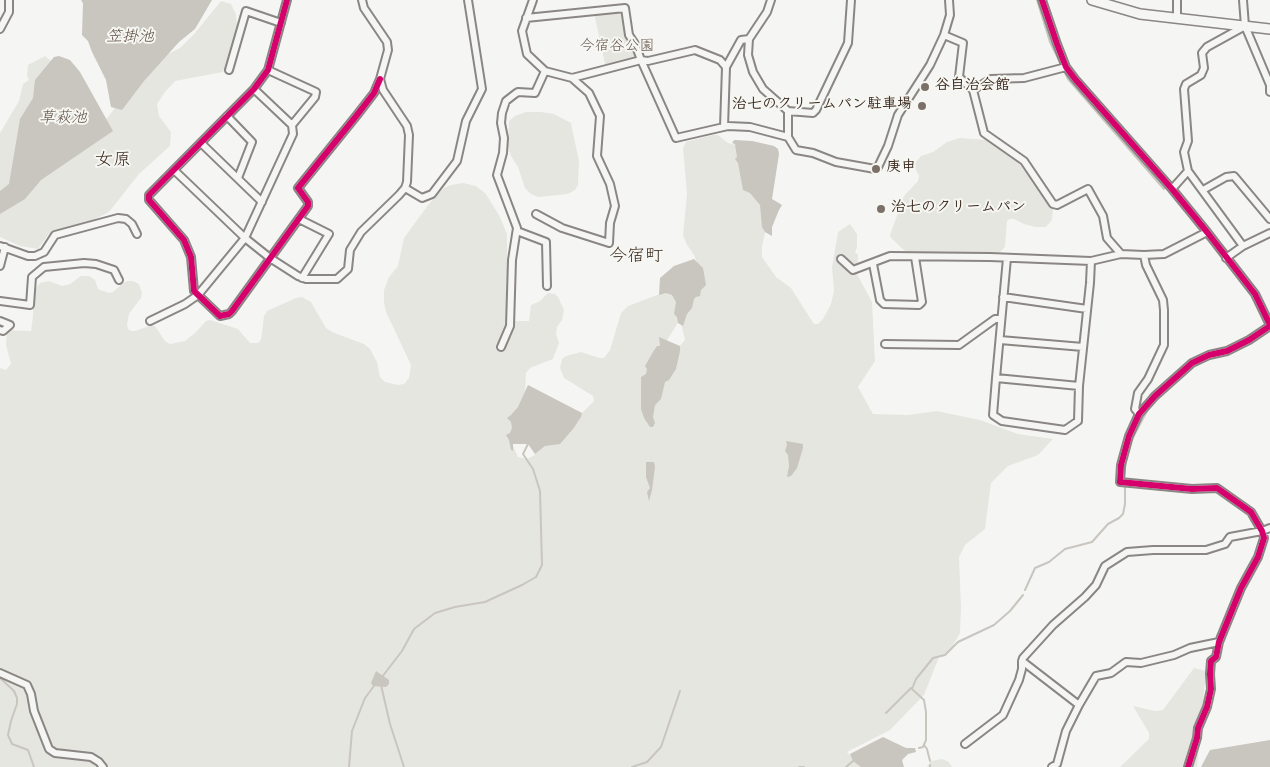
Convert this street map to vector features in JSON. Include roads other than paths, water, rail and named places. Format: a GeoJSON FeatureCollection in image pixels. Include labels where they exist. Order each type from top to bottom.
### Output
{"type":"FeatureCollection","features":[{"type":"Feature","properties":{"kind":"main road"},"geometry":{"type":"LineString","coordinates":[[1092,0],[1140,14],[1270,30]]}},
{"type":"Feature","properties":{"kind":"street"},"geometry":{"type":"LineString","coordinates":[[0,29],[8,12],[9,0]]}},
{"type":"Feature","properties":{"kind":"street"},"geometry":{"type":"LineString","coordinates":[[287,0],[268,70],[254,89],[149,196],[149,200],[184,240],[191,257],[194,291],[220,316],[229,314],[308,206],[308,202],[298,188],[374,93],[388,50],[387,42],[364,8],[362,0]]}},
{"type":"Feature","properties":{"kind":"street"},"geometry":{"type":"LineString","coordinates":[[405,188],[422,198],[432,194],[458,161],[466,121],[482,89],[468,0]]}},
{"type":"Feature","properties":{"kind":"street"},"geometry":{"type":"LineString","coordinates":[[533,0],[522,31],[526,54],[545,71],[572,78],[589,93],[600,116],[597,156],[610,184],[616,206],[610,223],[609,243],[562,228],[536,214]]}},
{"type":"Feature","properties":{"kind":"street"},"geometry":{"type":"LineString","coordinates":[[771,0],[767,12],[749,39],[748,55],[753,72],[763,89],[788,111],[812,113],[816,110],[848,43],[851,0]]}},
{"type":"Feature","properties":{"kind":"street"},"geometry":{"type":"LineString","coordinates":[[788,111],[788,137],[796,150],[813,153],[836,162],[875,169],[878,167],[888,146],[898,115],[930,65],[944,35],[950,15],[949,0]]}},
{"type":"Feature","properties":{"kind":"street"},"geometry":{"type":"LineString","coordinates":[[1042,0],[1056,44],[1066,67],[1207,232],[1254,294],[1270,326],[1249,340],[1227,351],[1209,355],[1192,363],[1155,396],[1139,414],[1129,436],[1121,465],[1120,482],[1192,489],[1217,488],[1251,512],[1264,538],[1258,557],[1241,588],[1216,657],[1211,661],[1211,690],[1207,707],[1198,728],[1197,738],[1188,767]]}},
{"type":"Feature","properties":{"kind":"street"},"geometry":{"type":"LineString","coordinates":[[1177,0],[1177,19]]}},
{"type":"Feature","properties":{"kind":"street"},"geometry":{"type":"LineString","coordinates":[[1243,0],[1244,26],[1270,85],[1270,92]]}},
{"type":"Feature","properties":{"kind":"street"},"geometry":{"type":"LineString","coordinates":[[526,18],[625,8],[629,35],[635,44],[676,138],[724,127],[750,127],[788,137]]}},
{"type":"Feature","properties":{"kind":"street"},"geometry":{"type":"LineString","coordinates":[[229,70],[246,12],[281,23]]}},
{"type":"Feature","properties":{"kind":"street"},"geometry":{"type":"LineString","coordinates":[[1243,246],[1188,171],[1184,152],[1188,141],[1184,89],[1186,84],[1202,75],[1204,68],[1202,53],[1206,47],[1244,26]]}},
{"type":"Feature","properties":{"kind":"street"},"geometry":{"type":"LineString","coordinates":[[944,35],[962,42],[959,76],[973,90],[984,133],[1024,161],[1053,204],[1088,189],[1103,216],[1107,238],[1121,254]]}},
{"type":"Feature","properties":{"kind":"street"},"geometry":{"type":"LineString","coordinates":[[724,127],[726,67],[741,40],[749,39]]}},
{"type":"Feature","properties":{"kind":"street"},"geometry":{"type":"LineString","coordinates":[[572,78],[641,60],[648,61],[695,50],[720,60],[726,67]]}},
{"type":"Feature","properties":{"kind":"street"},"geometry":{"type":"LineString","coordinates":[[973,90],[991,79],[1024,78],[1066,67]]}},
{"type":"Feature","properties":{"kind":"street"},"geometry":{"type":"LineString","coordinates":[[268,70],[316,92],[315,97],[292,125]]}},
{"type":"Feature","properties":{"kind":"street"},"geometry":{"type":"LineString","coordinates":[[501,347],[510,326],[512,260],[517,231],[497,175],[503,153],[502,113],[506,101],[518,92],[535,93],[545,71]]}},
{"type":"Feature","properties":{"kind":"street"},"geometry":{"type":"LineString","coordinates":[[174,170],[244,238],[270,258],[302,278],[337,279],[348,269],[350,250],[361,232],[405,188],[407,182],[409,135],[407,126],[383,90],[380,79]]}},
{"type":"Feature","properties":{"kind":"street"},"geometry":{"type":"LineString","coordinates":[[150,321],[179,307],[198,294],[244,238],[293,134],[292,125],[254,89]]}},
{"type":"Feature","properties":{"kind":"street"},"geometry":{"type":"LineString","coordinates":[[227,116],[252,142],[238,178]]}},
{"type":"Feature","properties":{"kind":"street"},"geometry":{"type":"LineString","coordinates":[[201,143],[262,202]]}},
{"type":"Feature","properties":{"kind":"street"},"geometry":{"type":"LineString","coordinates":[[1172,189],[1188,171]]}},
{"type":"Feature","properties":{"kind":"street"},"geometry":{"type":"LineString","coordinates":[[1203,190],[1226,177],[1234,176],[1270,218]]}},
{"type":"Feature","properties":{"kind":"street"},"geometry":{"type":"LineString","coordinates":[[0,266],[2,247],[28,256],[35,256],[44,252],[55,235],[118,218],[126,219],[132,224],[137,234]]}},
{"type":"Feature","properties":{"kind":"street"},"geometry":{"type":"LineString","coordinates":[[299,219],[329,234],[302,278]]}},
{"type":"Feature","properties":{"kind":"street"},"geometry":{"type":"LineString","coordinates":[[517,231],[546,242],[547,286]]}},
{"type":"Feature","properties":{"kind":"street"},"geometry":{"type":"LineString","coordinates":[[841,260],[853,270],[890,256],[1091,261],[1121,254],[1164,254],[1207,232]]}},
{"type":"Feature","properties":{"kind":"street"},"geometry":{"type":"LineString","coordinates":[[1226,258],[1243,246],[1270,233]]}},
{"type":"Feature","properties":{"kind":"street"},"geometry":{"type":"LineString","coordinates":[[1139,414],[1135,409],[1138,393],[1148,379],[1164,344],[1164,310],[1162,300],[1146,265],[1144,255]]}},
{"type":"Feature","properties":{"kind":"street"},"geometry":{"type":"LineString","coordinates":[[873,264],[880,300],[884,304],[918,305],[922,302],[916,257]]}},
{"type":"Feature","properties":{"kind":"street"},"geometry":{"type":"LineString","coordinates":[[1007,258],[1000,319],[1000,340],[993,415],[1002,421],[1065,430],[1078,421],[1079,386],[1091,261]]}},
{"type":"Feature","properties":{"kind":"street"},"geometry":{"type":"LineString","coordinates":[[0,301],[30,305],[32,277],[44,267],[84,263],[96,264],[114,270],[119,280]]}},
{"type":"Feature","properties":{"kind":"street"},"geometry":{"type":"LineString","coordinates":[[1003,297],[1087,308]]}},
{"type":"Feature","properties":{"kind":"street"},"geometry":{"type":"LineString","coordinates":[[885,344],[959,345],[995,319],[1000,319]]}},
{"type":"Feature","properties":{"kind":"street"},"geometry":{"type":"LineString","coordinates":[[0,321],[10,326],[4,331],[0,330]]}},
{"type":"Feature","properties":{"kind":"street"},"geometry":{"type":"LineString","coordinates":[[1000,340],[1083,347]]}},
{"type":"Feature","properties":{"kind":"street"},"geometry":{"type":"LineString","coordinates":[[996,378],[1079,386]]}},
{"type":"Feature","properties":{"kind":"street"},"geometry":{"type":"LineString","coordinates":[[965,744],[1003,715],[1019,680],[1022,661],[1053,625],[1096,585],[1105,566],[1127,552],[1206,550],[1225,544],[1230,537],[1270,528]]}},
{"type":"Feature","properties":{"kind":"street"},"geometry":{"type":"LineString","coordinates":[[1052,767],[1057,764],[1066,731],[1096,676],[1111,673],[1126,662],[1141,663],[1174,655],[1190,648],[1220,642]]}},
{"type":"Feature","properties":{"kind":"street"},"geometry":{"type":"LineString","coordinates":[[1022,661],[1079,705]]}},
{"type":"Feature","properties":{"kind":"street"},"geometry":{"type":"LineString","coordinates":[[0,673],[27,685],[31,694],[34,711],[50,749],[55,753],[91,757],[103,767]]}},
{"type":"Feature","properties":{"kind":"water","name":"笠掛池"},"geometry":{"type":"Polygon","coordinates":[[[81,0],[212,0],[195,29],[179,42],[144,81],[122,110],[111,107],[106,80],[88,41],[82,35],[83,3],[81,0]]]}},
{"type":"Feature","properties":{"kind":"water","name":"草萩池"},"geometry":{"type":"Polygon","coordinates":[[[59,56],[70,60],[80,72],[113,131],[41,180],[25,199],[0,214],[0,191],[9,184],[20,119],[33,98],[35,80],[54,57],[59,56]]]}},
{"type":"Feature","properties":{"kind":"water"},"geometry":{"type":"Polygon","coordinates":[[[734,140],[752,141],[774,146],[778,149],[779,154],[772,199],[782,205],[772,227],[772,236],[765,232],[762,227],[760,205],[750,193],[743,190],[738,163],[735,159],[737,157],[735,144],[732,143],[734,140]]]}},
{"type":"Feature","properties":{"kind":"water"},"geometry":{"type":"Polygon","coordinates":[[[694,259],[703,268],[706,285],[701,290],[700,296],[694,299],[692,308],[687,314],[683,326],[678,323],[677,317],[674,314],[676,302],[672,295],[666,293],[659,295],[660,278],[674,266],[694,259]]]}},
{"type":"Feature","properties":{"kind":"water"},"geometry":{"type":"Polygon","coordinates":[[[659,337],[680,346],[680,351],[676,369],[669,380],[665,382],[661,399],[655,405],[653,417],[655,423],[653,427],[650,427],[641,409],[641,377],[646,374],[647,369],[645,366],[653,352],[657,346],[660,346],[659,337]]]}},
{"type":"Feature","properties":{"kind":"water"},"geometry":{"type":"Polygon","coordinates":[[[528,385],[582,413],[573,429],[560,444],[545,446],[535,454],[528,444],[513,444],[513,451],[511,450],[506,435],[510,433],[512,428],[511,422],[507,418],[518,407],[528,385]]]}},
{"type":"Feature","properties":{"kind":"water"},"geometry":{"type":"Polygon","coordinates":[[[786,441],[803,444],[797,468],[791,476],[787,477],[789,466],[788,455],[785,451],[786,441]]]}},
{"type":"Feature","properties":{"kind":"water"},"geometry":{"type":"Polygon","coordinates":[[[646,462],[654,462],[655,467],[649,501],[647,492],[650,488],[646,477],[646,462]]]}},
{"type":"Feature","properties":{"kind":"water"},"geometry":{"type":"Polygon","coordinates":[[[376,671],[389,680],[389,684],[386,687],[373,686],[371,683],[376,671]]]}},
{"type":"Feature","properties":{"kind":"water"},"geometry":{"type":"Polygon","coordinates":[[[883,737],[906,748],[915,748],[916,752],[908,754],[902,760],[904,767],[861,767],[853,761],[850,754],[883,737]]]}},
{"type":"Feature","properties":{"kind":"water"},"geometry":{"type":"Polygon","coordinates":[[[1270,740],[1270,767],[1201,767],[1210,750],[1270,740]]]}},
{"type":"Feature","properties":{"kind":"waterway"},"geometry":{"type":"LineString","coordinates":[[1037,0],[1050,42],[1068,79],[1164,189]]}},
{"type":"Feature","properties":{"kind":"waterway"},"geometry":{"type":"LineString","coordinates":[[1182,196],[1228,253]]}},
{"type":"Feature","properties":{"kind":"waterway"},"geometry":{"type":"LineString","coordinates":[[1231,257],[1256,289],[1270,318]]}},
{"type":"Feature","properties":{"kind":"waterway"},"geometry":{"type":"LineString","coordinates":[[1150,395],[1192,359]]}},
{"type":"Feature","properties":{"kind":"waterway"},"geometry":{"type":"LineString","coordinates":[[1124,477],[1131,441],[1147,411]]}},
{"type":"Feature","properties":{"kind":"waterway"},"geometry":{"type":"LineString","coordinates":[[382,677],[402,651],[414,629],[435,613],[455,607],[485,602],[536,577],[542,565],[540,491],[533,469],[523,454],[528,444]]}},
{"type":"Feature","properties":{"kind":"waterway"},"geometry":{"type":"LineString","coordinates":[[1025,590],[1035,568],[1049,562],[1065,549],[1092,542],[1108,524],[1123,514],[1125,485]]}},
{"type":"Feature","properties":{"kind":"waterway"},"geometry":{"type":"LineString","coordinates":[[919,748],[923,747],[926,740],[926,712],[924,700],[912,689],[916,679],[933,658],[945,655],[958,642],[994,625],[1010,611],[1023,595]]}},
{"type":"Feature","properties":{"kind":"waterway"},"geometry":{"type":"LineString","coordinates":[[0,678],[14,691],[17,698],[8,735],[12,744],[28,750],[34,767]]}},
{"type":"Feature","properties":{"kind":"waterway"},"geometry":{"type":"LineString","coordinates":[[381,685],[390,724],[404,767]]}},
{"type":"Feature","properties":{"kind":"waterway"},"geometry":{"type":"LineString","coordinates":[[349,767],[352,731],[365,698],[374,686]]}},
{"type":"Feature","properties":{"kind":"waterway"},"geometry":{"type":"LineString","coordinates":[[886,713],[911,688]]}},
{"type":"Feature","properties":{"kind":"waterway"},"geometry":{"type":"LineString","coordinates":[[632,767],[647,762],[661,747],[680,691]]}},
{"type":"Feature","properties":{"kind":"waterway"},"geometry":{"type":"LineString","coordinates":[[924,745],[930,761]]}},
{"type":"Feature","properties":{"kind":"waterway"},"geometry":{"type":"LineString","coordinates":[[846,767],[853,761]]}},
{"type":"Feature","properties":{"kind":"waterway"},"geometry":{"type":"LineString","coordinates":[[799,767],[804,767]]}},
{"type":"Feature","properties":{"kind":"place","name":"谷自治会館"},"geometry":{"type":"Point","coordinates":[925,87]}},
{"type":"Feature","properties":{"kind":"place","name":"治七のクリームパン駐車場"},"geometry":{"type":"Point","coordinates":[922,106]}},
{"type":"Feature","properties":{"kind":"place","name":"庚申"},"geometry":{"type":"Point","coordinates":[876,169]}},
{"type":"Feature","properties":{"kind":"place","name":"治七のクリームパン"},"geometry":{"type":"Point","coordinates":[881,209]}},
{"type":"Feature","properties":{"kind":"district","name":"女原"},"geometry":{"type":"Point","coordinates":[113,162]}},
{"type":"Feature","properties":{"kind":"district","name":"今宿町"},"geometry":{"type":"Point","coordinates":[636,258]}},
{"type":"Feature","properties":{"kind":"park label","name":"今宿谷公園"},"geometry":{"type":"Point","coordinates":[617,48]}}]}
